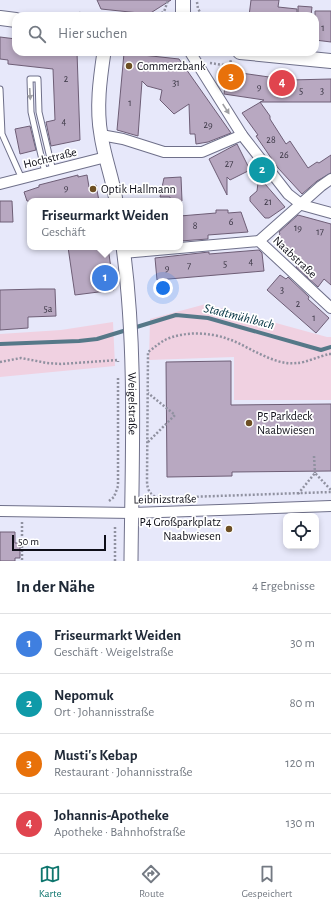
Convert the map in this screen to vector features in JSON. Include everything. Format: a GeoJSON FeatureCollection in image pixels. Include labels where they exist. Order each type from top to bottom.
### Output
{"type":"FeatureCollection","features":[{"type":"Feature","properties":{"kind":"main road"},"geometry":{"type":"LineString","coordinates":[[183,0],[183,12]]}},
{"type":"Feature","properties":{"kind":"main road"},"geometry":{"type":"LineString","coordinates":[[0,18],[12,20]]}},
{"type":"Feature","properties":{"kind":"main road"},"geometry":{"type":"LineString","coordinates":[[280,56],[331,61]]}},
{"type":"Feature","properties":{"kind":"street"},"geometry":{"type":"LineString","coordinates":[[104,56],[99,115],[101,136],[115,198]]}},
{"type":"Feature","properties":{"kind":"street"},"geometry":{"type":"LineString","coordinates":[[193,56],[242,135],[288,194],[302,205],[331,213]]}},
{"type":"Feature","properties":{"kind":"street"},"geometry":{"type":"LineString","coordinates":[[101,136],[123,140],[164,152],[202,152],[242,135]]}},
{"type":"Feature","properties":{"kind":"street","name":"Hochstraße"},"geometry":{"type":"LineString","coordinates":[[0,184],[106,158]]}},
{"type":"Feature","properties":{"kind":"street","name":"Naabstraße"},"geometry":{"type":"LineString","coordinates":[[183,246],[259,241],[302,205],[321,186],[331,179]]}},
{"type":"Feature","properties":{"kind":"street","name":"Naabstraße"},"geometry":{"type":"LineString","coordinates":[[259,241],[331,308]]}},
{"type":"Feature","properties":{"kind":"street","name":"Weigelstraße"},"geometry":{"type":"LineString","coordinates":[[123,250],[130,310],[132,350],[131,561]]}},
{"type":"Feature","properties":{"kind":"street","name":"Leibnizstraße"},"geometry":{"type":"LineString","coordinates":[[0,511],[132,513],[331,506]]}},
{"type":"Feature","properties":{"kind":"lane"},"geometry":{"type":"LineString","coordinates":[[38,79],[40,112],[49,172],[31,112],[30,80],[38,79]]}},
{"type":"Feature","properties":{"kind":"lane"},"geometry":{"type":"LineString","coordinates":[[0,89],[2,134],[22,179]]}},
{"type":"Feature","properties":{"kind":"path"},"geometry":{"type":"LineString","coordinates":[[164,12],[168,0]]}},
{"type":"Feature","properties":{"kind":"path"},"geometry":{"type":"LineString","coordinates":[[197,0],[198,9],[200,12]]}},
{"type":"Feature","properties":{"kind":"path"},"geometry":{"type":"LineString","coordinates":[[331,354],[297,364],[279,362],[229,339],[194,334],[166,339],[148,352],[147,442],[147,485],[150,493],[154,497],[160,498],[331,491]]}},
{"type":"Feature","properties":{"kind":"path"},"geometry":{"type":"LineString","coordinates":[[0,362],[21,358],[61,364],[118,360]]}},
{"type":"Feature","properties":{"kind":"path"},"geometry":{"type":"LineString","coordinates":[[103,502],[114,498],[118,486],[118,375]]}},
{"type":"Feature","properties":{"kind":"path"},"geometry":{"type":"LineString","coordinates":[[147,442],[175,416],[148,393]]}},
{"type":"Feature","properties":{"kind":"path"},"geometry":{"type":"LineString","coordinates":[[314,456],[315,473],[331,491]]}},
{"type":"Feature","properties":{"kind":"path"},"geometry":{"type":"LineString","coordinates":[[298,493],[315,473]]}},
{"type":"Feature","properties":{"kind":"path"},"geometry":{"type":"LineString","coordinates":[[22,511],[22,561]]}},
{"type":"Feature","properties":{"kind":"path"},"geometry":{"type":"LineString","coordinates":[[115,527],[115,561]]}},
{"type":"Feature","properties":{"kind":"shaded area"},"geometry":{"type":"Polygon","coordinates":[[[206,304],[331,337],[331,400],[234,400],[234,357],[149,360],[150,319],[206,304]]]}},
{"type":"Feature","properties":{"kind":"shaded area"},"geometry":{"type":"Polygon","coordinates":[[[113,322],[115,366],[0,377],[0,334],[61,330],[113,322]]]}},
{"type":"Feature","properties":{"kind":"building"},"geometry":{"type":"Polygon","coordinates":[[[97,0],[171,0],[152,12],[130,12],[101,9],[97,0]]]}},
{"type":"Feature","properties":{"kind":"building"},"geometry":{"type":"Polygon","coordinates":[[[251,0],[279,0],[278,7],[297,9],[297,12],[250,12],[251,0]]]}},
{"type":"Feature","properties":{"kind":"building"},"geometry":{"type":"Polygon","coordinates":[[[298,6],[312,7],[311,12],[298,12],[298,6]]]}},
{"type":"Feature","properties":{"kind":"building"},"geometry":{"type":"Polygon","coordinates":[[[331,11],[331,42],[319,40],[319,12],[315,12],[331,11]]]}},
{"type":"Feature","properties":{"kind":"building"},"geometry":{"type":"Polygon","coordinates":[[[0,37],[12,38],[12,56],[77,56],[80,140],[51,146],[46,122],[55,120],[53,69],[8,64],[8,60],[0,59],[0,37]]]}},
{"type":"Feature","properties":{"kind":"building"},"geometry":{"type":"Polygon","coordinates":[[[124,56],[152,56],[179,59],[231,133],[208,142],[196,144],[195,134],[190,134],[189,104],[174,114],[160,100],[162,90],[147,86],[142,81],[138,136],[117,130],[124,56]]]}},
{"type":"Feature","properties":{"kind":"building"},"geometry":{"type":"Polygon","coordinates":[[[227,71],[290,80],[331,79],[331,102],[261,102],[264,100],[224,94],[227,71]]]}},
{"type":"Feature","properties":{"kind":"building"},"geometry":{"type":"Polygon","coordinates":[[[260,102],[286,144],[290,141],[308,168],[331,155],[331,173],[317,181],[302,194],[278,168],[256,136],[258,135],[242,113],[260,102]]]}},
{"type":"Feature","properties":{"kind":"building"},"geometry":{"type":"Polygon","coordinates":[[[30,126],[36,150],[20,154],[15,129],[30,126]]]}},
{"type":"Feature","properties":{"kind":"building"},"geometry":{"type":"Polygon","coordinates":[[[237,144],[250,170],[230,180],[227,177],[227,195],[209,159],[237,144]]]}},
{"type":"Feature","properties":{"kind":"building"},"geometry":{"type":"Polygon","coordinates":[[[78,175],[78,177],[87,175],[89,187],[96,185],[98,198],[27,198],[27,201],[24,192],[39,187],[39,185],[78,175]]]}},
{"type":"Feature","properties":{"kind":"building"},"geometry":{"type":"Polygon","coordinates":[[[181,177],[182,198],[160,197],[164,178],[181,177]]]}},
{"type":"Feature","properties":{"kind":"building"},"geometry":{"type":"Polygon","coordinates":[[[258,183],[265,184],[285,207],[269,218],[265,218],[250,201],[250,197],[257,191],[258,183]]]}},
{"type":"Feature","properties":{"kind":"building"},"geometry":{"type":"Polygon","coordinates":[[[0,201],[12,201],[13,222],[0,222],[0,201]]]}},
{"type":"Feature","properties":{"kind":"building"},"geometry":{"type":"Polygon","coordinates":[[[216,210],[228,210],[228,213],[241,212],[248,232],[208,235],[208,239],[183,241],[183,216],[216,213],[216,210]]]}},
{"type":"Feature","properties":{"kind":"building"},"geometry":{"type":"Polygon","coordinates":[[[298,215],[331,224],[331,285],[324,279],[318,287],[296,267],[300,262],[277,237],[280,234],[279,232],[298,215]]]}},
{"type":"Feature","properties":{"kind":"building"},"geometry":{"type":"Polygon","coordinates":[[[68,250],[108,250],[114,290],[75,295],[68,250]]]}},
{"type":"Feature","properties":{"kind":"building"},"geometry":{"type":"Polygon","coordinates":[[[259,250],[262,253],[264,271],[157,280],[155,258],[209,252],[209,254],[259,250]]]}},
{"type":"Feature","properties":{"kind":"building"},"geometry":{"type":"Polygon","coordinates":[[[280,275],[286,279],[288,277],[309,297],[308,299],[329,318],[316,333],[267,290],[280,275]]]}},
{"type":"Feature","properties":{"kind":"building"},"geometry":{"type":"Polygon","coordinates":[[[55,289],[56,316],[28,317],[28,328],[0,330],[0,290],[55,289]]]}},
{"type":"Feature","properties":{"kind":"building","name":"P5 Parkdeck Naabwiesen"},"geometry":{"type":"Polygon","coordinates":[[[231,361],[231,405],[331,404],[331,471],[232,472],[232,476],[167,477],[166,362],[231,361]]]}},
{"type":"Feature","properties":{"kind":"building"},"geometry":{"type":"Polygon","coordinates":[[[0,532],[15,532],[15,543],[20,543],[20,558],[15,558],[15,561],[0,561],[0,532]]]}},
{"type":"Feature","properties":{"kind":"waterway","name":"Stadtmühlbach"},"geometry":{"type":"LineString","coordinates":[[0,344],[97,339],[176,315],[208,318],[321,350],[331,347]]}},
{"type":"Feature","properties":{"kind":"place","name":"Commerzbank"},"geometry":{"type":"Point","coordinates":[129,66]}},
{"type":"Feature","properties":{"kind":"place","name":"Musti's Kebap"},"geometry":{"type":"Point","coordinates":[231,77]}},
{"type":"Feature","properties":{"kind":"place","name":"Johannis-Apotheke"},"geometry":{"type":"Point","coordinates":[282,83]}},
{"type":"Feature","properties":{"kind":"place","name":"Nepomuk"},"geometry":{"type":"Point","coordinates":[262,170]}},
{"type":"Feature","properties":{"kind":"place","name":"Optik Hallmann"},"geometry":{"type":"Point","coordinates":[93,189]}},
{"type":"Feature","properties":{"kind":"place","name":"Friseurmarkt Weiden"},"geometry":{"type":"Point","coordinates":[105,278]}},
{"type":"Feature","properties":{"kind":"place","name":"P5 Parkdeck Naabwiesen"},"geometry":{"type":"Point","coordinates":[249,423]}},
{"type":"Feature","properties":{"kind":"place","name":"P4 Großparkplatz Naabwiesen"},"geometry":{"type":"Point","coordinates":[229,529]}}]}
